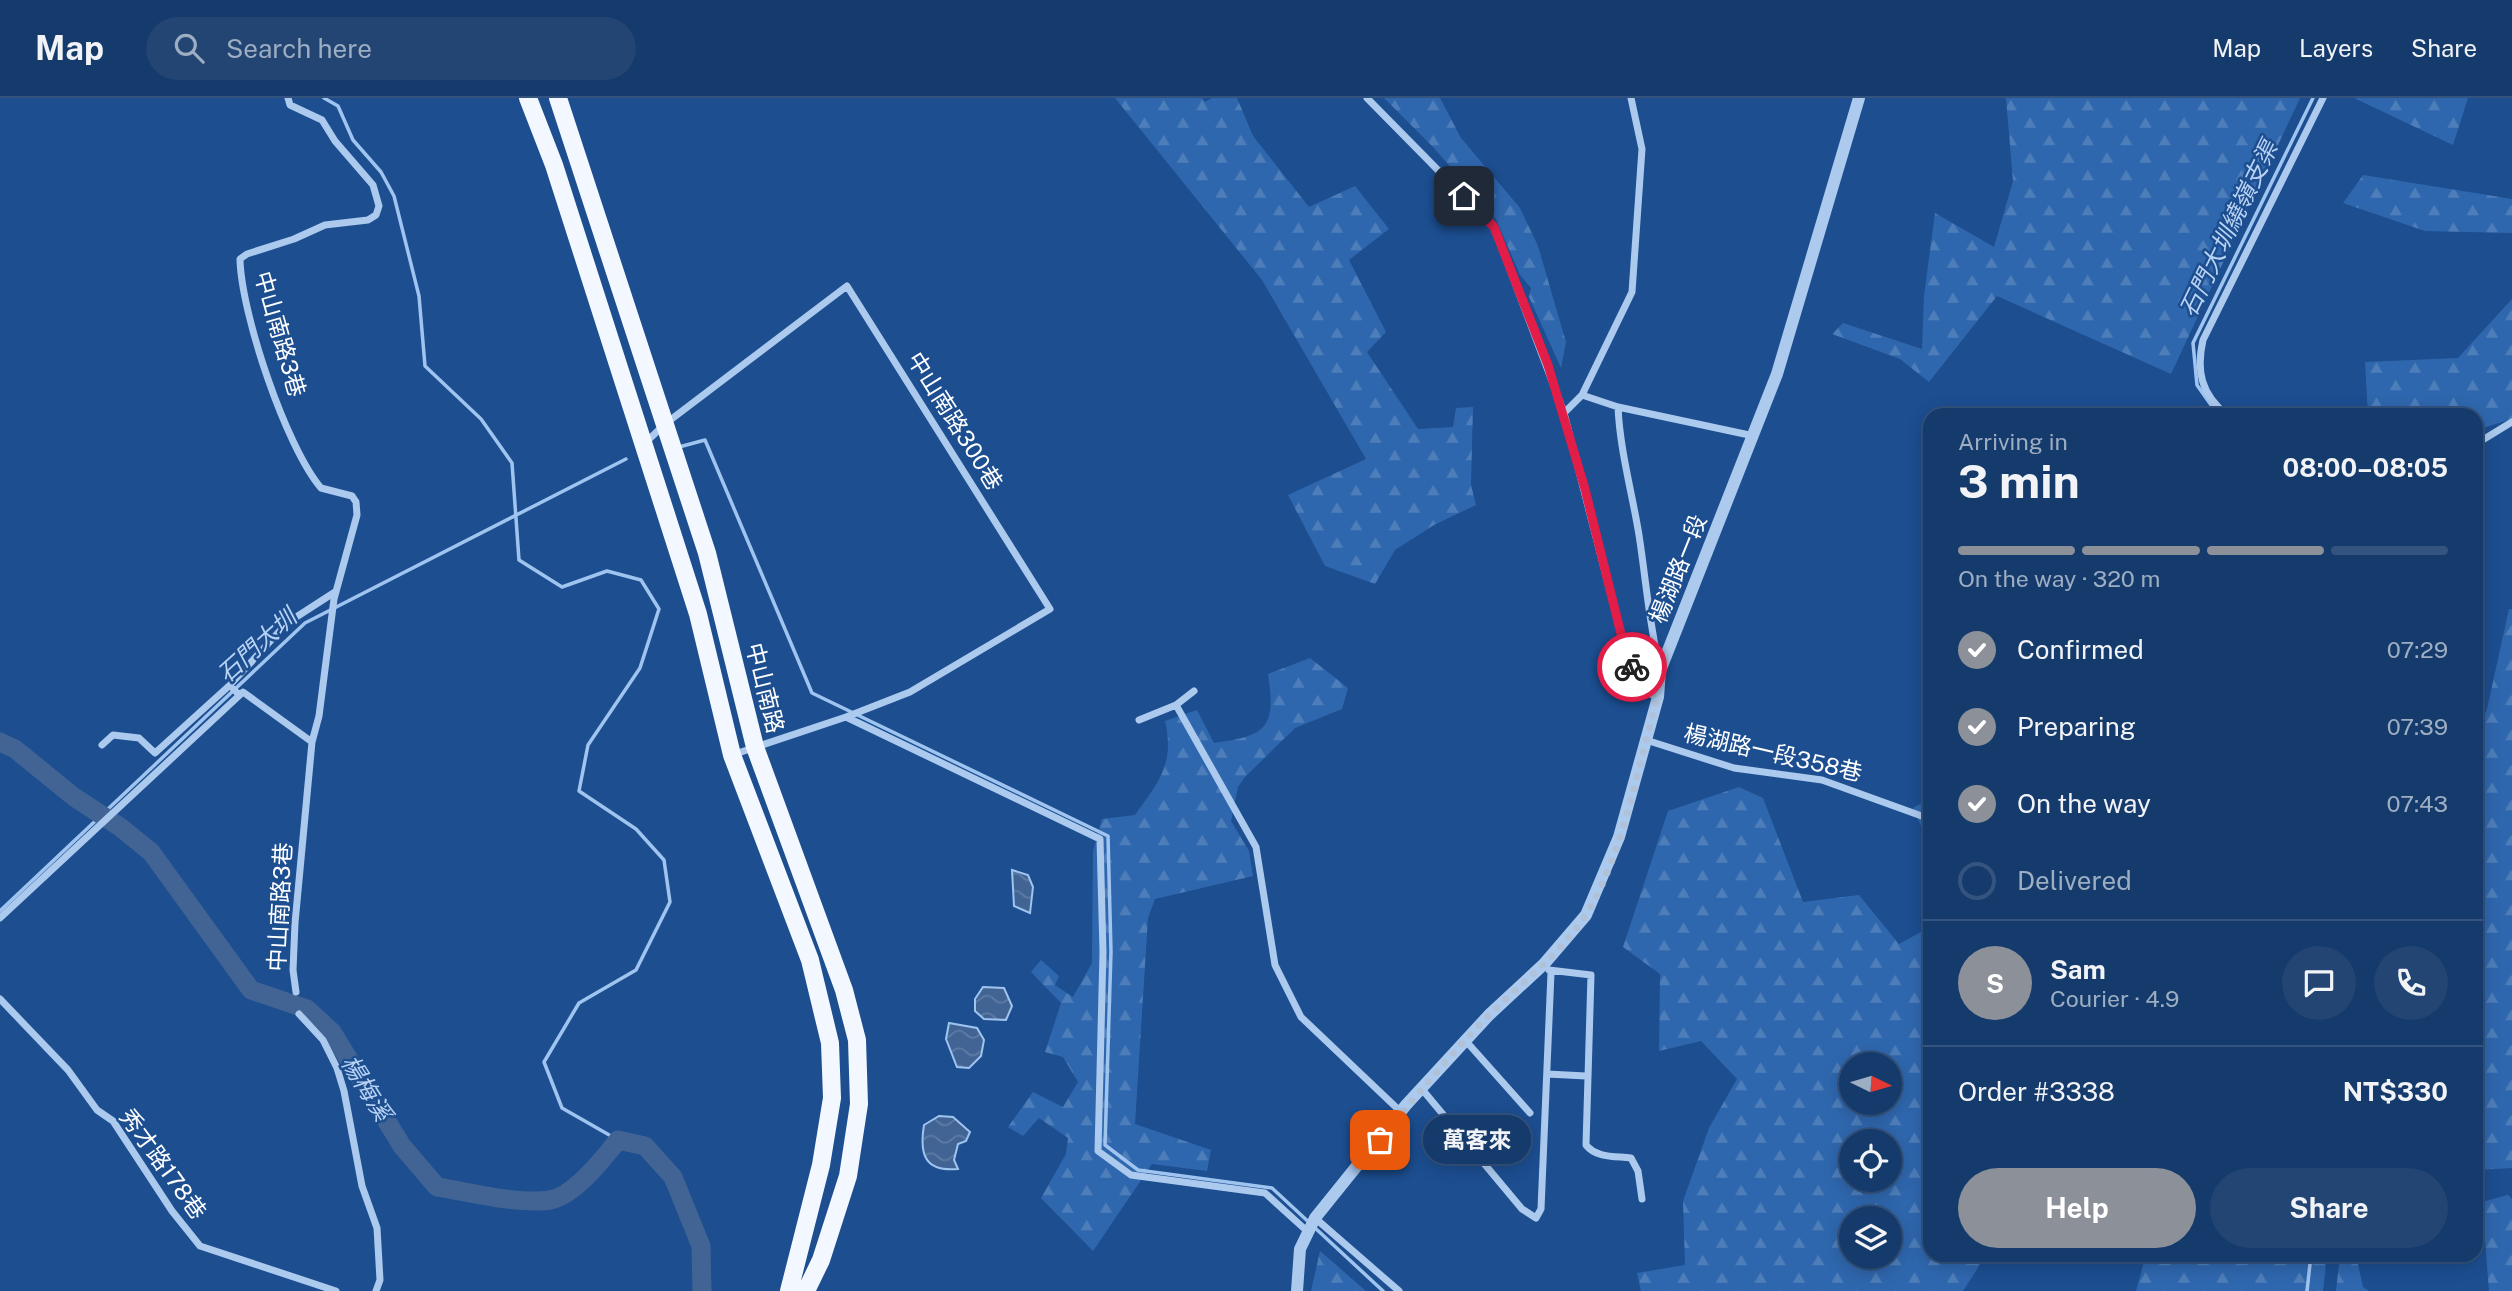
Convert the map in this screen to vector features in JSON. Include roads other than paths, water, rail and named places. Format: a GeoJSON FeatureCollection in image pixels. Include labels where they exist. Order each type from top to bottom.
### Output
{"type":"FeatureCollection","features":[{"type":"Feature","properties":{"kind":"main road","name":"中山南路"},"geometry":{"type":"LineString","coordinates":[[528,98],[554,165],[698,614],[732,755],[810,960],[830,1043],[832,1098],[795,1290]]}},
{"type":"Feature","properties":{"kind":"main road","name":"中山南路"},"geometry":{"type":"LineString","coordinates":[[558,98],[707,553],[755,747],[845,990],[857,1040],[859,1104],[848,1176],[821,1260],[795,1290]]}},
{"type":"Feature","properties":{"kind":"street","name":"中山南路3巷"},"geometry":{"type":"LineString","coordinates":[[288,98],[290,105],[322,120],[335,141],[373,185],[379,206],[376,215],[368,220],[325,225],[295,239],[247,254],[240,260],[240,284],[247,308],[273,387],[302,461],[321,488],[352,496],[356,502],[357,515],[335,596],[319,716],[312,742],[295,923],[293,970],[296,992]]}},
{"type":"Feature","properties":{"kind":"street"},"geometry":{"type":"LineString","coordinates":[[1367,98],[1494,227],[1564,413],[1625,650],[1643,691],[1658,696]]}},
{"type":"Feature","properties":{"kind":"street"},"geometry":{"type":"LineString","coordinates":[[1564,413],[1582,396],[1632,292],[1642,149],[1631,98]]}},
{"type":"Feature","properties":{"kind":"street","name":"楊湖路一段"},"geometry":{"type":"LineString","coordinates":[[1297,1291],[1300,1249],[1311,1225],[1401,1112],[1465,1040],[1548,968],[1586,915],[1598,893],[1619,837],[1658,696],[1660,671],[1777,374],[1832,197],[1859,98]]}},
{"type":"Feature","properties":{"kind":"street"},"geometry":{"type":"LineString","coordinates":[[2221,408],[2205,391],[2199,359],[2203,340],[2323,98]]}},
{"type":"Feature","properties":{"kind":"street","name":"中山南路300巷"},"geometry":{"type":"LineString","coordinates":[[644,444],[665,424],[847,286],[1050,609],[909,692],[851,715]]}},
{"type":"Feature","properties":{"kind":"street"},"geometry":{"type":"LineString","coordinates":[[1582,396],[1618,407],[1754,436]]}},
{"type":"Feature","properties":{"kind":"street"},"geometry":{"type":"LineString","coordinates":[[1618,407],[1620,442],[1645,573],[1648,620],[1660,671]]}},
{"type":"Feature","properties":{"kind":"street"},"geometry":{"type":"LineString","coordinates":[[2483,439],[2512,422]]}},
{"type":"Feature","properties":{"kind":"street"},"geometry":{"type":"LineString","coordinates":[[102,745],[113,735],[139,738],[155,753],[230,685],[287,623],[335,596]]}},
{"type":"Feature","properties":{"kind":"street"},"geometry":{"type":"LineString","coordinates":[[230,685],[239,695]]}},
{"type":"Feature","properties":{"kind":"street"},"geometry":{"type":"LineString","coordinates":[[1139,720],[1176,705],[1194,691]]}},
{"type":"Feature","properties":{"kind":"street"},"geometry":{"type":"LineString","coordinates":[[0,918],[243,692],[312,742]]}},
{"type":"Feature","properties":{"kind":"street"},"geometry":{"type":"LineString","coordinates":[[1176,705],[1256,847],[1275,965],[1301,1017],[1401,1112]]}},
{"type":"Feature","properties":{"kind":"street"},"geometry":{"type":"LineString","coordinates":[[732,755],[851,715],[1100,839],[1103,952],[1098,1151],[1131,1175],[1265,1193],[1399,1291]]}},
{"type":"Feature","properties":{"kind":"street","name":"楊湖路一段358巷"},"geometry":{"type":"LineString","coordinates":[[1646,740],[1734,768],[1822,780],[1923,816]]}},
{"type":"Feature","properties":{"kind":"street"},"geometry":{"type":"LineString","coordinates":[[1421,1088],[1522,1209],[1536,1218],[1541,1209],[1548,968],[1591,975],[1586,1144],[1591,1152],[1630,1158],[1638,1171],[1642,1199]]}},
{"type":"Feature","properties":{"kind":"street","name":"秀才路178巷"},"geometry":{"type":"LineString","coordinates":[[0,999],[68,1070],[97,1110],[113,1121],[172,1211],[201,1247],[336,1291]]}},
{"type":"Feature","properties":{"kind":"street"},"geometry":{"type":"LineString","coordinates":[[299,1014],[323,1040],[337,1068],[344,1091],[362,1186],[377,1228],[380,1280],[376,1291]]}},
{"type":"Feature","properties":{"kind":"street"},"geometry":{"type":"LineString","coordinates":[[1465,1040],[1530,1113]]}},
{"type":"Feature","properties":{"kind":"street"},"geometry":{"type":"LineString","coordinates":[[1547,1074],[1586,1076]]}},
{"type":"Feature","properties":{"kind":"water"},"geometry":{"type":"Polygon","coordinates":[[[1012,870],[1028,875],[1033,887],[1030,913],[1014,906],[1012,870]]]}},
{"type":"Feature","properties":{"kind":"water"},"geometry":{"type":"Polygon","coordinates":[[[983,987],[1004,988],[1012,1006],[1006,1020],[984,1019],[975,1011],[975,999],[983,987]]]}},
{"type":"Feature","properties":{"kind":"water"},"geometry":{"type":"Polygon","coordinates":[[[949,1023],[977,1028],[984,1040],[981,1056],[969,1068],[957,1067],[946,1039],[949,1023]]]}},
{"type":"Feature","properties":{"kind":"water"},"geometry":{"type":"Polygon","coordinates":[[[939,1116],[953,1117],[970,1132],[966,1141],[958,1144],[954,1160],[958,1169],[938,1168],[931,1164],[924,1153],[924,1125],[939,1116]]]}},
{"type":"Feature","properties":{"kind":"waterway"},"geometry":{"type":"LineString","coordinates":[[324,98],[338,106],[353,140],[381,172],[394,196],[419,296],[425,366],[481,419],[512,463],[519,560],[562,587],[607,571],[641,580],[659,609],[640,668],[588,745],[579,791],[636,829],[664,860],[670,902],[636,970],[579,1003],[544,1062],[562,1108],[618,1140]]}},
{"type":"Feature","properties":{"kind":"waterway","name":"石門大圳繞嶺支渠"},"geometry":{"type":"LineString","coordinates":[[2213,408],[2197,385],[2193,343],[2313,98]]}},
{"type":"Feature","properties":{"kind":"waterway"},"geometry":{"type":"LineString","coordinates":[[679,447],[705,440],[812,693],[1108,836],[1111,952],[1105,1145],[1138,1170],[1272,1188],[1383,1291]]}},
{"type":"Feature","properties":{"kind":"waterway","name":"石門大圳"},"geometry":{"type":"LineString","coordinates":[[0,911],[305,623],[626,459]]}},
{"type":"Feature","properties":{"kind":"waterway","name":"楊梅溪"},"geometry":{"type":"LineString","coordinates":[[0,742],[15,749],[74,797],[120,827],[151,852],[251,990],[307,1009],[332,1032],[402,1146],[437,1187],[509,1199],[550,1200],[578,1184],[618,1140],[645,1146],[673,1177],[701,1246],[702,1291]]}},
{"type":"Feature","properties":{"kind":"waterway"},"geometry":{"type":"LineString","coordinates":[[2307,1291],[2310,1262]]}},
{"type":"Feature","properties":{"kind":"place","name":"萬客來"},"geometry":{"type":"Point","coordinates":[1380,1140]}}]}
